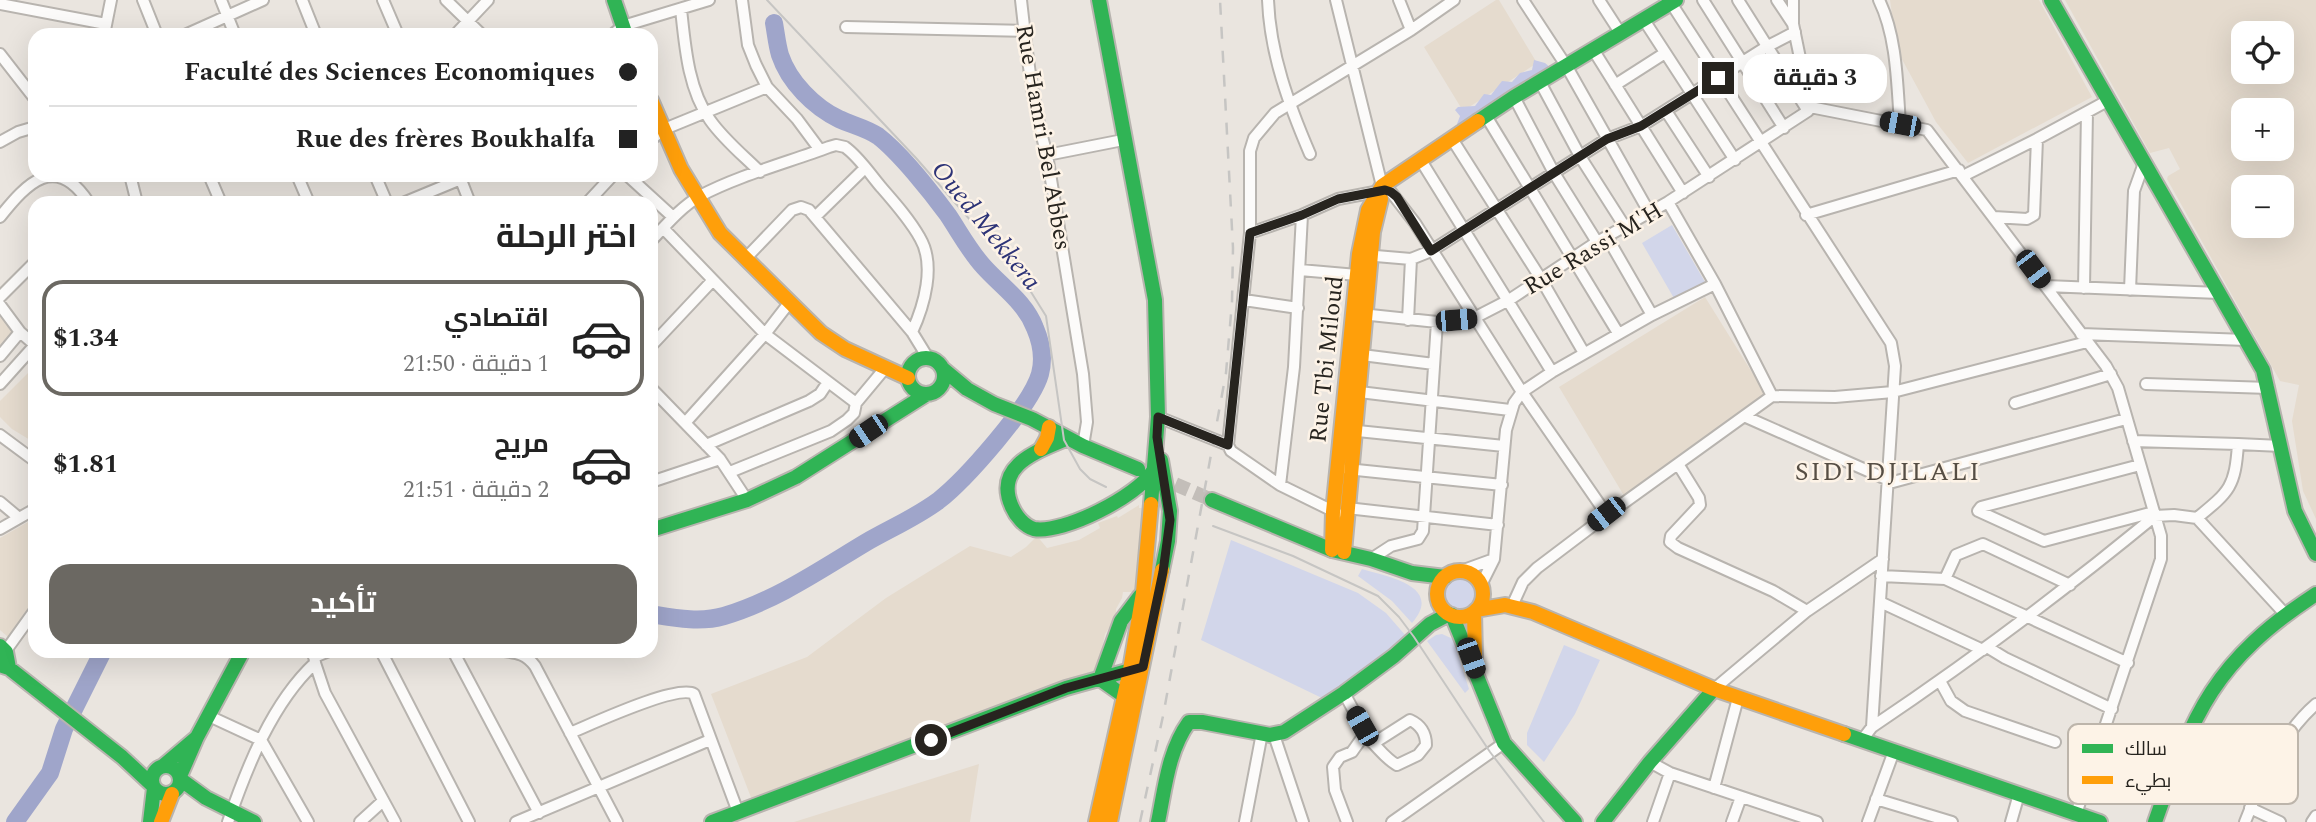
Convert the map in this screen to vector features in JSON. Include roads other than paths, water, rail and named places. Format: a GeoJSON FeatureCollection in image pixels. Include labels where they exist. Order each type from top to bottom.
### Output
{"type":"FeatureCollection","features":[{"type":"Feature","properties":{"kind":"main road"},"geometry":{"type":"LineString","coordinates":[[614,0],[619,28]]}},
{"type":"Feature","properties":{"kind":"main road"},"geometry":{"type":"LineString","coordinates":[[1099,0],[1156,309],[1158,417],[1136,669],[1110,822]]}},
{"type":"Feature","properties":{"kind":"main road"},"geometry":{"type":"LineString","coordinates":[[2051,0],[2109,100],[2145,172],[2263,370],[2296,510],[2316,554]]}},
{"type":"Feature","properties":{"kind":"main road"},"geometry":{"type":"LineString","coordinates":[[1383,187],[1420,159],[1514,97],[1673,2]]}},
{"type":"Feature","properties":{"kind":"main road"},"geometry":{"type":"LineString","coordinates":[[658,137],[720,233],[789,303],[835,343],[909,380],[916,391],[976,395]]}},
{"type":"Feature","properties":{"kind":"main road","name":"Rue Tbi Miloud"},"geometry":{"type":"LineString","coordinates":[[1338,551],[1360,314],[1357,275],[1366,255],[1366,215],[1383,187]]}},
{"type":"Feature","properties":{"kind":"main road"},"geometry":{"type":"LineString","coordinates":[[1352,391],[1363,355],[1360,314],[1366,255]]}},
{"type":"Feature","properties":{"kind":"main road"},"geometry":{"type":"LineString","coordinates":[[869,359],[924,359],[937,362],[976,395],[1138,469]]}},
{"type":"Feature","properties":{"kind":"main road"},"geometry":{"type":"LineString","coordinates":[[888,417],[909,380],[911,367],[924,359]]}},
{"type":"Feature","properties":{"kind":"main road"},"geometry":{"type":"LineString","coordinates":[[658,528],[747,500],[817,465],[888,417],[942,385],[943,369]]}},
{"type":"Feature","properties":{"kind":"main road"},"geometry":{"type":"LineString","coordinates":[[1041,449],[1049,427]]}},
{"type":"Feature","properties":{"kind":"main road"},"geometry":{"type":"LineString","coordinates":[[1096,822],[1124,696],[1136,669],[1155,605],[1170,520],[1157,437]]}},
{"type":"Feature","properties":{"kind":"main road"},"geometry":{"type":"LineString","coordinates":[[1068,438],[1041,449],[1015,467],[1007,486],[1007,497],[1013,511],[1026,525],[1038,530],[1058,529],[1130,495],[1142,486],[1154,469]]}},
{"type":"Feature","properties":{"kind":"main road"},"geometry":{"type":"LineString","coordinates":[[1130,495],[1150,495],[1157,501],[1161,516],[1153,594],[1155,605]]}},
{"type":"Feature","properties":{"kind":"main road"},"geometry":{"type":"LineString","coordinates":[[1212,500],[1338,551],[1404,571],[1444,577],[1461,571],[1474,576],[1482,589],[1508,606]]}},
{"type":"Feature","properties":{"kind":"main road"},"geometry":{"type":"LineString","coordinates":[[1404,571],[1438,598],[1450,614],[1504,743],[1575,822]]}},
{"type":"Feature","properties":{"kind":"main road"},"geometry":{"type":"LineString","coordinates":[[1421,631],[1438,598],[1439,585],[1444,577]]}},
{"type":"Feature","properties":{"kind":"main road"},"geometry":{"type":"LineString","coordinates":[[1476,673],[1475,611],[1482,589]]}},
{"type":"Feature","properties":{"kind":"main road"},"geometry":{"type":"LineString","coordinates":[[1100,679],[1121,621],[1143,593]]}},
{"type":"Feature","properties":{"kind":"main road"},"geometry":{"type":"LineString","coordinates":[[2193,724],[2220,676],[2241,652],[2316,594]]}},
{"type":"Feature","properties":{"kind":"main road"},"geometry":{"type":"LineString","coordinates":[[1158,822],[1174,752],[1181,732],[1189,722],[1268,734],[1312,715],[1394,656],[1421,631],[1450,614],[1465,616],[1475,611],[1508,606],[1534,611],[1714,690],[2100,822]]}},
{"type":"Feature","properties":{"kind":"main road"},"geometry":{"type":"LineString","coordinates":[[3,658],[27,683],[120,756],[159,793],[206,798]]}},
{"type":"Feature","properties":{"kind":"main road"},"geometry":{"type":"LineString","coordinates":[[161,822],[173,794],[180,785],[180,777],[197,737],[239,658]]}},
{"type":"Feature","properties":{"kind":"main road"},"geometry":{"type":"LineString","coordinates":[[712,822],[1066,688],[1136,669]]}},
{"type":"Feature","properties":{"kind":"main road"},"geometry":{"type":"LineString","coordinates":[[1100,679],[1124,696]]}},
{"type":"Feature","properties":{"kind":"main road"},"geometry":{"type":"LineString","coordinates":[[1603,822],[1650,762],[1714,690]]}},
{"type":"Feature","properties":{"kind":"main road"},"geometry":{"type":"LineString","coordinates":[[150,822],[152,777],[197,737]]}},
{"type":"Feature","properties":{"kind":"main road"},"geometry":{"type":"LineString","coordinates":[[120,756],[174,768],[180,777],[230,816],[254,822]]}},
{"type":"Feature","properties":{"kind":"main road"},"geometry":{"type":"LineString","coordinates":[[1517,756],[1563,822]]}},
{"type":"Feature","properties":{"kind":"main road"},"geometry":{"type":"LineString","coordinates":[[2155,822],[2162,804]]}},
{"type":"Feature","properties":{"kind":"street"},"geometry":{"type":"LineString","coordinates":[[105,28],[111,0]]}},
{"type":"Feature","properties":{"kind":"street"},"geometry":{"type":"LineString","coordinates":[[143,0],[155,28]]}},
{"type":"Feature","properties":{"kind":"street"},"geometry":{"type":"LineString","coordinates":[[221,0],[232,28]]}},
{"type":"Feature","properties":{"kind":"street"},"geometry":{"type":"LineString","coordinates":[[199,28],[262,0]]}},
{"type":"Feature","properties":{"kind":"street"},"geometry":{"type":"LineString","coordinates":[[302,0],[313,28]]}},
{"type":"Feature","properties":{"kind":"street"},"geometry":{"type":"LineString","coordinates":[[383,0],[395,28]]}},
{"type":"Feature","properties":{"kind":"street"},"geometry":{"type":"LineString","coordinates":[[446,0],[474,28]]}},
{"type":"Feature","properties":{"kind":"street"},"geometry":{"type":"LineString","coordinates":[[462,28],[488,0]]}},
{"type":"Feature","properties":{"kind":"street"},"geometry":{"type":"LineString","coordinates":[[631,28],[709,0]]}},
{"type":"Feature","properties":{"kind":"street"},"geometry":{"type":"LineString","coordinates":[[742,0],[748,45],[767,87],[797,119],[820,150]]}},
{"type":"Feature","properties":{"kind":"street","name":"Rue Hamri Bel Abbes"},"geometry":{"type":"LineString","coordinates":[[1021,0],[1030,81],[1047,155],[1086,398],[1087,422],[1083,446]]}},
{"type":"Feature","properties":{"kind":"street"},"geometry":{"type":"LineString","coordinates":[[1268,0],[1272,42],[1289,105],[1310,154]]}},
{"type":"Feature","properties":{"kind":"street"},"geometry":{"type":"LineString","coordinates":[[1336,0],[1383,187],[1397,197],[1522,392],[1606,514]]}},
{"type":"Feature","properties":{"kind":"street"},"geometry":{"type":"LineString","coordinates":[[1399,0],[1411,30]]}},
{"type":"Feature","properties":{"kind":"street"},"geometry":{"type":"LineString","coordinates":[[1454,0],[1411,30],[1275,113],[1254,138],[1250,164],[1250,233],[1228,445],[1231,451],[1280,485],[1342,512],[1424,515],[1498,525]]}},
{"type":"Feature","properties":{"kind":"street"},"geometry":{"type":"LineString","coordinates":[[1523,0],[1567,66],[1649,212]]}},
{"type":"Feature","properties":{"kind":"street"},"geometry":{"type":"LineString","coordinates":[[1599,0],[1621,34]]}},
{"type":"Feature","properties":{"kind":"street"},"geometry":{"type":"LineString","coordinates":[[1703,0],[1784,128]]}},
{"type":"Feature","properties":{"kind":"street"},"geometry":{"type":"LineString","coordinates":[[1738,0],[1809,109],[1927,130],[2111,374],[2161,536],[2161,559],[2107,724]]}},
{"type":"Feature","properties":{"kind":"street"},"geometry":{"type":"LineString","coordinates":[[1777,0],[1794,28]]}},
{"type":"Feature","properties":{"kind":"street"},"geometry":{"type":"LineString","coordinates":[[1793,0],[1794,28],[1809,109]]}},
{"type":"Feature","properties":{"kind":"street"},"geometry":{"type":"LineString","coordinates":[[1880,0],[1894,54],[1900,124]]}},
{"type":"Feature","properties":{"kind":"street"},"geometry":{"type":"LineString","coordinates":[[1673,2],[1760,144],[1891,343],[1895,366],[1872,727]]}},
{"type":"Feature","properties":{"kind":"street"},"geometry":{"type":"LineString","coordinates":[[0,17],[4,4],[101,28]]}},
{"type":"Feature","properties":{"kind":"street"},"geometry":{"type":"LineString","coordinates":[[681,9],[686,55],[706,113],[725,137],[761,172]]}},
{"type":"Feature","properties":{"kind":"street"},"geometry":{"type":"LineString","coordinates":[[1644,20],[1735,160]]}},
{"type":"Feature","properties":{"kind":"street"},"geometry":{"type":"LineString","coordinates":[[846,27],[1024,31]]}},
{"type":"Feature","properties":{"kind":"street"},"geometry":{"type":"LineString","coordinates":[[1366,255],[1411,259],[1431,251],[1607,139],[1641,126],[1666,111],[1794,28]]}},
{"type":"Feature","properties":{"kind":"street"},"geometry":{"type":"LineString","coordinates":[[1594,51],[1683,193]]}},
{"type":"Feature","properties":{"kind":"street"},"geometry":{"type":"LineString","coordinates":[[1615,85],[1665,52]]}},
{"type":"Feature","properties":{"kind":"street"},"geometry":{"type":"LineString","coordinates":[[0,54],[28,90]]}},
{"type":"Feature","properties":{"kind":"street"},"geometry":{"type":"LineString","coordinates":[[1540,82],[1581,158],[1625,227]]}},
{"type":"Feature","properties":{"kind":"street"},"geometry":{"type":"LineString","coordinates":[[658,135],[767,87]]}},
{"type":"Feature","properties":{"kind":"street"},"geometry":{"type":"LineString","coordinates":[[1514,97],[1554,173],[1652,315]]}},
{"type":"Feature","properties":{"kind":"street"},"geometry":{"type":"LineString","coordinates":[[1806,215],[1961,173],[2038,139],[2109,100]]}},
{"type":"Feature","properties":{"kind":"street","name":"Rue Rassi M'H"},"geometry":{"type":"LineString","coordinates":[[1360,314],[1437,322],[1474,318],[1509,300],[1573,257],[1709,177],[1809,109]]}},
{"type":"Feature","properties":{"kind":"street"},"geometry":{"type":"LineString","coordinates":[[1666,111],[1709,177]]}},
{"type":"Feature","properties":{"kind":"street"},"geometry":{"type":"LineString","coordinates":[[2084,288],[2087,112]]}},
{"type":"Feature","properties":{"kind":"street"},"geometry":{"type":"LineString","coordinates":[[1486,116],[1618,333]]}},
{"type":"Feature","properties":{"kind":"street"},"geometry":{"type":"LineString","coordinates":[[0,142],[28,129]]}},
{"type":"Feature","properties":{"kind":"street"},"geometry":{"type":"LineString","coordinates":[[1452,139],[1541,279],[1584,353]]}},
{"type":"Feature","properties":{"kind":"street"},"geometry":{"type":"LineString","coordinates":[[1994,217],[2028,219],[2034,215],[2038,139]]}},
{"type":"Feature","properties":{"kind":"street"},"geometry":{"type":"LineString","coordinates":[[1047,155],[1124,140]]}},
{"type":"Feature","properties":{"kind":"street"},"geometry":{"type":"LineString","coordinates":[[658,233],[698,197],[728,183],[836,145],[845,147],[922,240],[927,268],[926,285],[923,303],[912,332]]}},
{"type":"Feature","properties":{"kind":"street"},"geometry":{"type":"LineString","coordinates":[[1420,159],[1552,372]]}},
{"type":"Feature","properties":{"kind":"street"},"geometry":{"type":"LineString","coordinates":[[816,216],[865,168]]}},
{"type":"Feature","properties":{"kind":"street"},"geometry":{"type":"LineString","coordinates":[[2130,290],[2134,191],[2145,172]]}},
{"type":"Feature","properties":{"kind":"street"},"geometry":{"type":"LineString","coordinates":[[0,217],[31,182]]}},
{"type":"Feature","properties":{"kind":"street"},"geometry":{"type":"LineString","coordinates":[[69,182],[84,196]]}},
{"type":"Feature","properties":{"kind":"street"},"geometry":{"type":"LineString","coordinates":[[417,196],[448,182]]}},
{"type":"Feature","properties":{"kind":"street"},"geometry":{"type":"LineString","coordinates":[[594,196],[606,182]]}},
{"type":"Feature","properties":{"kind":"street"},"geometry":{"type":"LineString","coordinates":[[636,182],[650,196]]}},
{"type":"Feature","properties":{"kind":"street"},"geometry":{"type":"LineString","coordinates":[[1250,233],[1338,199],[1383,187]]}},
{"type":"Feature","properties":{"kind":"street"},"geometry":{"type":"LineString","coordinates":[[1668,202],[1715,284],[1772,396]]}},
{"type":"Feature","properties":{"kind":"street"},"geometry":{"type":"LineString","coordinates":[[658,203],[673,217]]}},
{"type":"Feature","properties":{"kind":"street"},"geometry":{"type":"LineString","coordinates":[[746,258],[792,210],[805,208],[816,216],[912,332],[924,359]]}},
{"type":"Feature","properties":{"kind":"street"},"geometry":{"type":"LineString","coordinates":[[1280,485],[1294,367],[1302,215]]}},
{"type":"Feature","properties":{"kind":"street"},"geometry":{"type":"LineString","coordinates":[[663,228],[765,334],[856,403]]}},
{"type":"Feature","properties":{"kind":"street"},"geometry":{"type":"LineString","coordinates":[[1408,320],[1411,259]]}},
{"type":"Feature","properties":{"kind":"street"},"geometry":{"type":"LineString","coordinates":[[0,297],[28,269]]}},
{"type":"Feature","properties":{"kind":"street"},"geometry":{"type":"LineString","coordinates":[[1300,270],[1357,275]]}},
{"type":"Feature","properties":{"kind":"street"},"geometry":{"type":"LineString","coordinates":[[658,339],[713,280]]}},
{"type":"Feature","properties":{"kind":"street"},"geometry":{"type":"LineString","coordinates":[[1482,589],[1493,559],[1510,410],[1522,392],[1618,333],[1715,284]]}},
{"type":"Feature","properties":{"kind":"street"},"geometry":{"type":"LineString","coordinates":[[2046,286],[2219,293]]}},
{"type":"Feature","properties":{"kind":"street"},"geometry":{"type":"LineString","coordinates":[[1244,300],[1298,308]]}},
{"type":"Feature","properties":{"kind":"street"},"geometry":{"type":"LineString","coordinates":[[685,423],[765,334],[789,303]]}},
{"type":"Feature","properties":{"kind":"street"},"geometry":{"type":"LineString","coordinates":[[0,305],[28,336]]}},
{"type":"Feature","properties":{"kind":"street"},"geometry":{"type":"LineString","coordinates":[[1371,559],[1391,546],[1418,539],[1423,531],[1437,322]]}},
{"type":"Feature","properties":{"kind":"street"},"geometry":{"type":"LineString","coordinates":[[1508,606],[1523,582],[1606,514],[1772,396],[1835,397],[1893,392],[2084,338],[2246,340]]}},
{"type":"Feature","properties":{"kind":"street"},"geometry":{"type":"LineString","coordinates":[[0,356],[28,339]]}},
{"type":"Feature","properties":{"kind":"street"},"geometry":{"type":"LineString","coordinates":[[0,384],[28,341]]}},
{"type":"Feature","properties":{"kind":"street"},"geometry":{"type":"LineString","coordinates":[[1363,355],[1434,364]]}},
{"type":"Feature","properties":{"kind":"street"},"geometry":{"type":"LineString","coordinates":[[730,472],[831,431],[854,413],[856,403],[886,367]]}},
{"type":"Feature","properties":{"kind":"street"},"geometry":{"type":"LineString","coordinates":[[2015,402],[2111,374]]}},
{"type":"Feature","properties":{"kind":"street"},"geometry":{"type":"LineString","coordinates":[[706,445],[809,401],[820,394],[828,382]]}},
{"type":"Feature","properties":{"kind":"street"},"geometry":{"type":"LineString","coordinates":[[2146,384],[2269,388]]}},
{"type":"Feature","properties":{"kind":"street"},"geometry":{"type":"LineString","coordinates":[[1352,391],[1510,410]]}},
{"type":"Feature","properties":{"kind":"street"},"geometry":{"type":"LineString","coordinates":[[658,399],[720,459],[747,500]]}},
{"type":"Feature","properties":{"kind":"street"},"geometry":{"type":"LineString","coordinates":[[1158,417],[1228,445]]}},
{"type":"Feature","properties":{"kind":"street"},"geometry":{"type":"LineString","coordinates":[[1746,417],[1888,481],[1896,482],[2126,419]]}},
{"type":"Feature","properties":{"kind":"street"},"geometry":{"type":"LineString","coordinates":[[1349,430],[1504,446]]}},
{"type":"Feature","properties":{"kind":"street"},"geometry":{"type":"LineString","coordinates":[[0,435],[28,456]]}},
{"type":"Feature","properties":{"kind":"street"},"geometry":{"type":"LineString","coordinates":[[2133,441],[2281,446]]}},
{"type":"Feature","properties":{"kind":"street"},"geometry":{"type":"LineString","coordinates":[[2197,519],[2223,497],[2231,486],[2236,472],[2238,444]]}},
{"type":"Feature","properties":{"kind":"street"},"geometry":{"type":"LineString","coordinates":[[658,480],[720,459]]}},
{"type":"Feature","properties":{"kind":"street"},"geometry":{"type":"LineString","coordinates":[[1678,464],[1699,498],[1700,505],[1671,536],[1670,542],[1773,591],[1807,611]]}},
{"type":"Feature","properties":{"kind":"street"},"geometry":{"type":"LineString","coordinates":[[2140,465],[1981,507],[1978,511],[2044,541],[2155,514],[2197,519],[2286,615]]}},
{"type":"Feature","properties":{"kind":"street"},"geometry":{"type":"LineString","coordinates":[[1344,469],[1502,485]]}},
{"type":"Feature","properties":{"kind":"street"},"geometry":{"type":"LineString","coordinates":[[0,502],[19,518]]}},
{"type":"Feature","properties":{"kind":"street"},"geometry":{"type":"LineString","coordinates":[[0,529],[28,513]]}},
{"type":"Feature","properties":{"kind":"street"},"geometry":{"type":"LineString","coordinates":[[1862,740],[1872,727],[1940,681],[2070,585],[2155,514]]}},
{"type":"Feature","properties":{"kind":"street"},"geometry":{"type":"LineString","coordinates":[[1945,579],[1956,555],[1983,544],[2070,585]]}},
{"type":"Feature","properties":{"kind":"street"},"geometry":{"type":"LineString","coordinates":[[1461,571],[1493,559]]}},
{"type":"Feature","properties":{"kind":"street"},"geometry":{"type":"LineString","coordinates":[[1714,690],[1807,611],[1882,559]]}},
{"type":"Feature","properties":{"kind":"street"},"geometry":{"type":"LineString","coordinates":[[1881,576],[1945,579],[2128,663]]}},
{"type":"Feature","properties":{"kind":"street"},"geometry":{"type":"LineString","coordinates":[[1880,602],[1985,648],[2112,709]]}},
{"type":"Feature","properties":{"kind":"street"},"geometry":{"type":"LineString","coordinates":[[3,658],[28,620]]}},
{"type":"Feature","properties":{"kind":"street"},"geometry":{"type":"LineString","coordinates":[[230,816],[261,740],[285,699],[314,658]]}},
{"type":"Feature","properties":{"kind":"street"},"geometry":{"type":"LineString","coordinates":[[315,658],[330,702],[396,822]]}},
{"type":"Feature","properties":{"kind":"street"},"geometry":{"type":"LineString","coordinates":[[385,658],[469,822]]}},
{"type":"Feature","properties":{"kind":"street"},"geometry":{"type":"LineString","coordinates":[[457,658],[539,813]]}},
{"type":"Feature","properties":{"kind":"street"},"geometry":{"type":"LineString","coordinates":[[530,658],[617,822]]}},
{"type":"Feature","properties":{"kind":"street"},"geometry":{"type":"LineString","coordinates":[[1940,681],[1951,701],[1965,711],[2055,742]]}},
{"type":"Feature","properties":{"kind":"street"},"geometry":{"type":"LineString","coordinates":[[570,733],[645,702],[681,691],[694,694],[738,812]]}},
{"type":"Feature","properties":{"kind":"street"},"geometry":{"type":"LineString","coordinates":[[1344,693],[1364,735],[1389,761],[1397,765],[1419,755],[1426,746],[1426,737],[1421,728],[1410,720],[1374,743]]}},
{"type":"Feature","properties":{"kind":"street"},"geometry":{"type":"LineString","coordinates":[[1714,788],[1738,698]]}},
{"type":"Feature","properties":{"kind":"street"},"geometry":{"type":"LineString","coordinates":[[2298,724],[2316,704]]}},
{"type":"Feature","properties":{"kind":"street"},"geometry":{"type":"LineString","coordinates":[[209,716],[261,740],[309,822]]}},
{"type":"Feature","properties":{"kind":"street"},"geometry":{"type":"LineString","coordinates":[[1245,822],[1268,734]]}},
{"type":"Feature","properties":{"kind":"street"},"geometry":{"type":"LineString","coordinates":[[1268,734],[1303,822]]}},
{"type":"Feature","properties":{"kind":"street"},"geometry":{"type":"LineString","coordinates":[[1347,822],[1335,790],[1333,767],[1340,757],[1352,752],[1364,735]]}},
{"type":"Feature","properties":{"kind":"street"},"geometry":{"type":"LineString","coordinates":[[516,822],[710,740]]}},
{"type":"Feature","properties":{"kind":"street"},"geometry":{"type":"LineString","coordinates":[[1392,822],[1504,743]]}},
{"type":"Feature","properties":{"kind":"street"},"geometry":{"type":"LineString","coordinates":[[1868,822],[1894,751]]}},
{"type":"Feature","properties":{"kind":"street"},"geometry":{"type":"LineString","coordinates":[[1650,762],[1670,773],[1817,822]]}},
{"type":"Feature","properties":{"kind":"street"},"geometry":{"type":"LineString","coordinates":[[1653,822],[1670,773]]}},
{"type":"Feature","properties":{"kind":"street"},"geometry":{"type":"LineString","coordinates":[[2011,822],[2019,794]]}},
{"type":"Feature","properties":{"kind":"street"},"geometry":{"type":"LineString","coordinates":[[1731,822],[1741,797]]}},
{"type":"Feature","properties":{"kind":"street"},"geometry":{"type":"LineString","coordinates":[[1876,799],[1938,820],[1952,822]]}},
{"type":"Feature","properties":{"kind":"street"},"geometry":{"type":"LineString","coordinates":[[360,822],[383,801]]}},
{"type":"Feature","properties":{"kind":"street"},"geometry":{"type":"LineString","coordinates":[[2076,814],[2079,804]]}},
{"type":"Feature","properties":{"kind":"street"},"geometry":{"type":"LineString","coordinates":[[2245,822],[2252,804]]}},
{"type":"Feature","properties":{"kind":"street"},"geometry":{"type":"LineString","coordinates":[[2250,808],[2280,822]]}},
{"type":"Feature","properties":{"kind":"street"},"geometry":{"type":"LineString","coordinates":[[2312,822],[2316,816]]}},
{"type":"Feature","properties":{"kind":"waterway","name":"Oued Mekkera"},"geometry":{"type":"LineString","coordinates":[[658,615],[706,619],[743,610],[797,584],[920,513],[950,491],[996,442],[1024,404],[1040,374],[1040,345],[1035,328],[1025,310],[979,261],[948,215],[896,152],[878,136],[830,114],[812,101],[796,84],[784,65],[774,23]]}},
{"type":"Feature","properties":{"kind":"waterway","name":"Oued Mekkera"},"geometry":{"type":"LineString","coordinates":[[15,822],[50,773],[64,729],[100,658]]}},
{"type":"Feature","properties":{"kind":"tunnel"},"geometry":{"type":"LineString","coordinates":[[1156,476],[1212,500]]}},
{"type":"Feature","properties":{"kind":"tram line"},"geometry":{"type":"LineString","coordinates":[[767,0],[916,158],[1026,284],[1046,316],[1064,440],[1080,469],[1090,479],[1106,487]]}},
{"type":"Feature","properties":{"kind":"tram line"},"geometry":{"type":"LineString","coordinates":[[1213,526],[1293,556],[1378,596],[1414,637],[1490,752],[1544,822]]}},
{"type":"Feature","properties":{"kind":"railway"},"geometry":{"type":"LineString","coordinates":[[1140,822],[1163,716],[1226,373],[1233,248],[1220,0]]}},
{"type":"Feature","properties":{"kind":"district","name":"SIDI DJILALI"},"geometry":{"type":"Point","coordinates":[1888,471]}}]}
